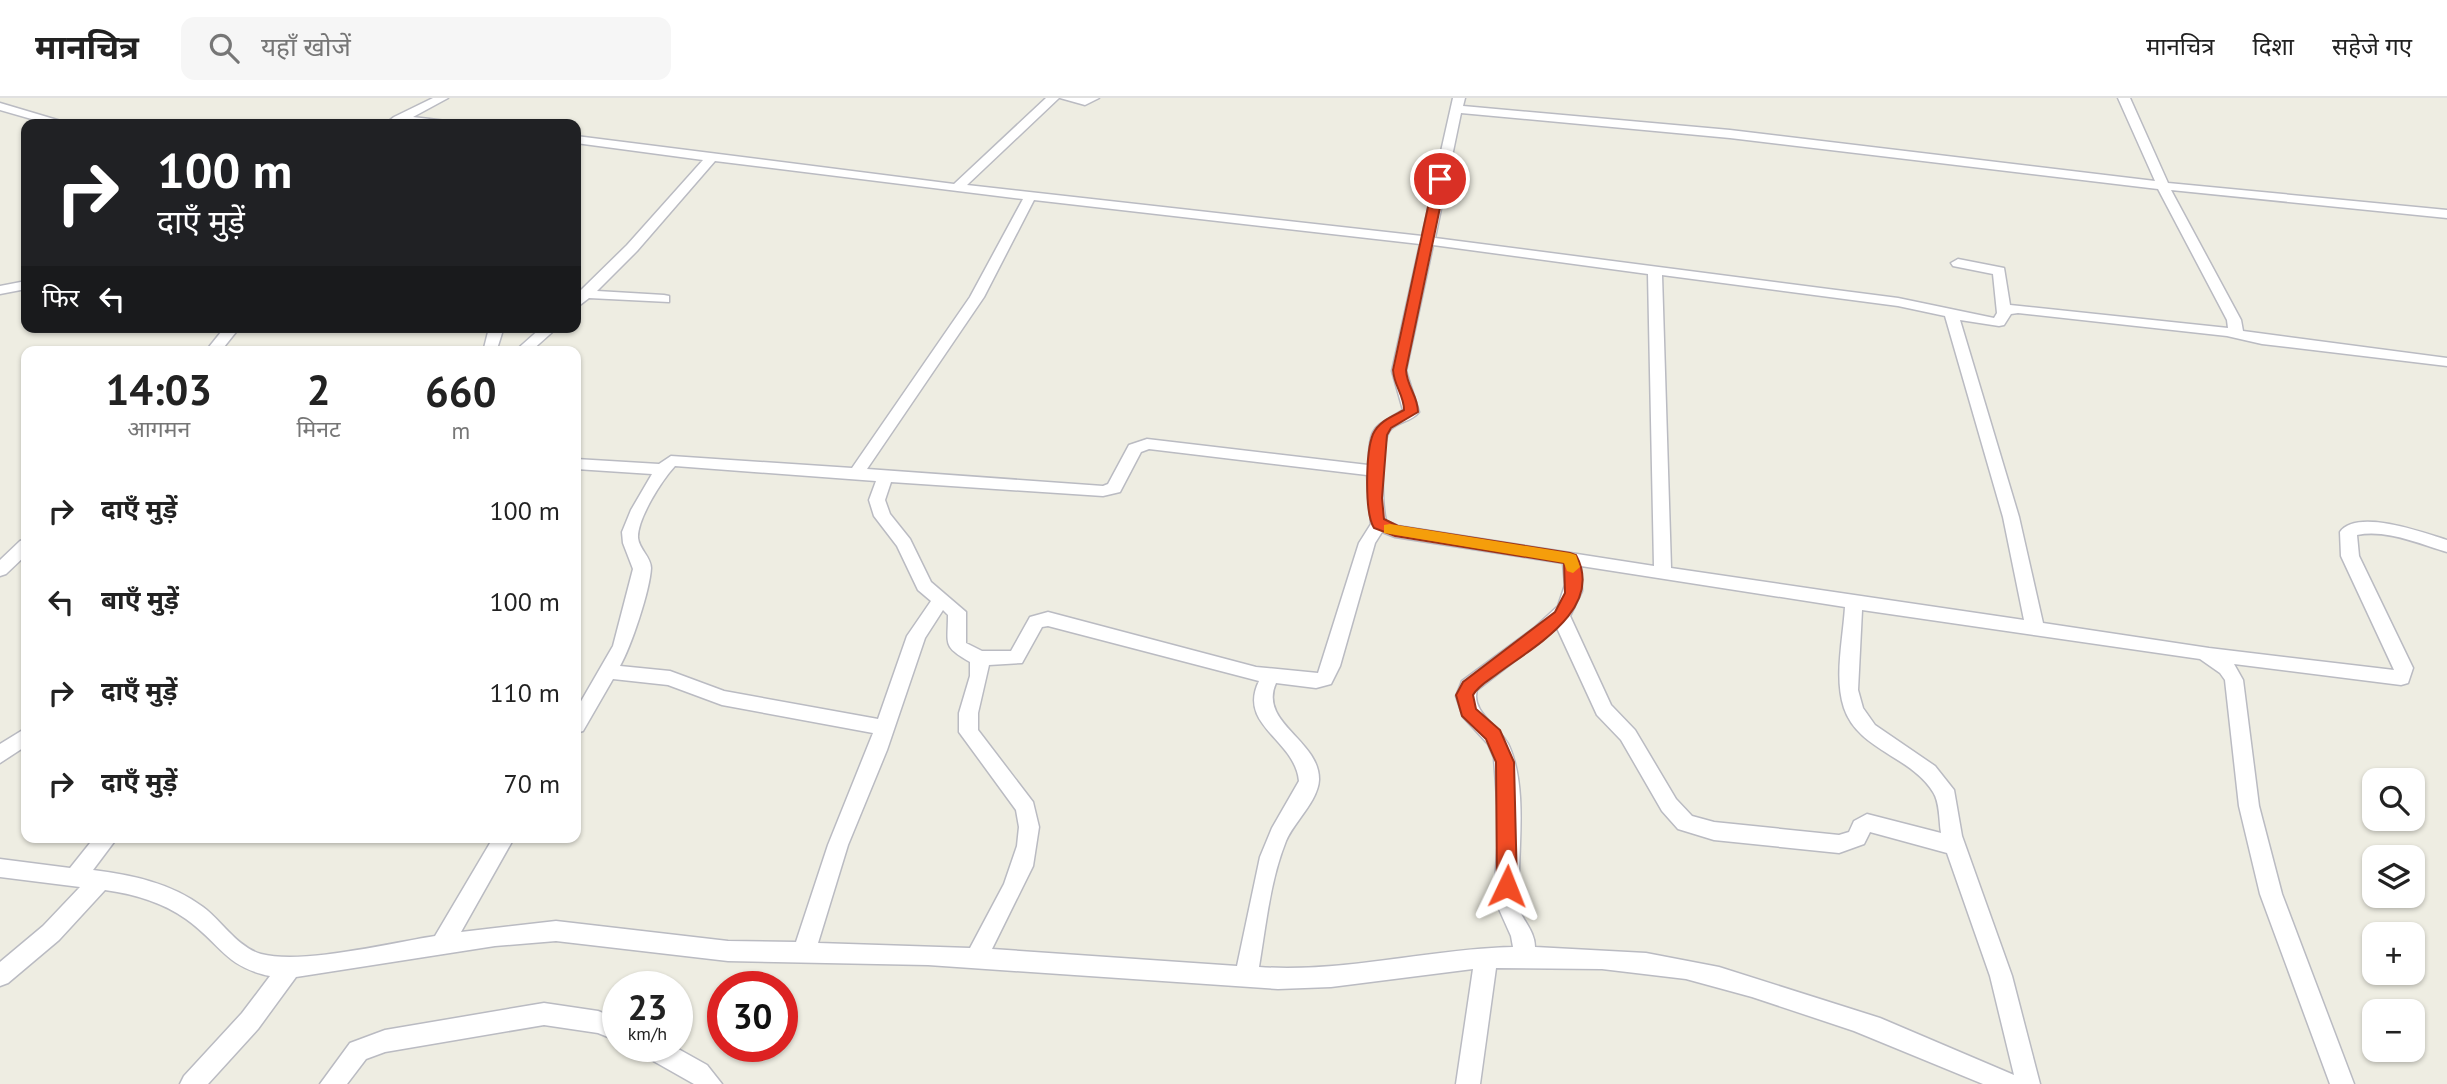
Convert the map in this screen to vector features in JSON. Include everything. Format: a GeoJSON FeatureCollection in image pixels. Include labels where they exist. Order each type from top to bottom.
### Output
{"type":"FeatureCollection","features":[{"type":"Feature","properties":{"kind":"street"},"geometry":{"type":"LineString","coordinates":[[400,119],[442,98]]}},
{"type":"Feature","properties":{"kind":"street"},"geometry":{"type":"LineString","coordinates":[[958,187],[1053,98]]}},
{"type":"Feature","properties":{"kind":"street"},"geometry":{"type":"LineString","coordinates":[[1066,98],[1085,102],[1093,98]]}},
{"type":"Feature","properties":{"kind":"street"},"geometry":{"type":"LineString","coordinates":[[2124,98],[2162,185],[2234,320],[2237,329],[2231,333]]}},
{"type":"Feature","properties":{"kind":"street"},"geometry":{"type":"LineString","coordinates":[[885,477],[877,500],[882,516],[904,543],[924,586],[957,612],[957,646],[979,658],[1016,658],[1036,622],[1048,620],[1270,677],[1308,682],[1324,679],[1367,543],[1379,524],[1375,509],[1382,429],[1411,412],[1411,400],[1400,384],[1399,370],[1458,103],[1740,135],[2034,173],[2447,214]]}},
{"type":"Feature","properties":{"kind":"street"},"geometry":{"type":"LineString","coordinates":[[0,106],[43,119]]}},
{"type":"Feature","properties":{"kind":"street"},"geometry":{"type":"LineString","coordinates":[[581,140],[714,155],[851,176],[1429,241],[1655,270],[1898,302],[1999,322],[2004,312],[1999,271],[1958,263]]}},
{"type":"Feature","properties":{"kind":"street"},"geometry":{"type":"LineString","coordinates":[[581,298],[632,248],[714,155]]}},
{"type":"Feature","properties":{"kind":"street"},"geometry":{"type":"LineString","coordinates":[[856,474],[977,297],[1030,197]]}},
{"type":"Feature","properties":{"kind":"street"},"geometry":{"type":"LineString","coordinates":[[1655,270],[1663,573]]}},
{"type":"Feature","properties":{"kind":"street"},"geometry":{"type":"LineString","coordinates":[[0,290],[21,286]]}},
{"type":"Feature","properties":{"kind":"street"},"geometry":{"type":"LineString","coordinates":[[581,299],[664,299]]}},
{"type":"Feature","properties":{"kind":"street"},"geometry":{"type":"LineString","coordinates":[[2004,312],[2027,309],[2447,362]]}},
{"type":"Feature","properties":{"kind":"street"},"geometry":{"type":"LineString","coordinates":[[1951,314],[2011,517],[2035,628]]}},
{"type":"Feature","properties":{"kind":"street"},"geometry":{"type":"LineString","coordinates":[[529,346],[544,333]]}},
{"type":"Feature","properties":{"kind":"street"},"geometry":{"type":"LineString","coordinates":[[581,718],[610,672],[629,628],[642,569],[642,559],[630,538],[632,526],[667,463],[677,460],[716,466],[1103,491],[1114,488],[1135,449],[1147,444],[1377,471]]}},
{"type":"Feature","properties":{"kind":"street"},"geometry":{"type":"LineString","coordinates":[[581,464],[663,469]]}},
{"type":"Feature","properties":{"kind":"street"},"geometry":{"type":"LineString","coordinates":[[1379,524],[1395,531],[1854,603],[2401,678],[2404,668],[2350,556],[2348,532],[2358,527],[2375,528],[2447,546]]}},
{"type":"Feature","properties":{"kind":"street"},"geometry":{"type":"LineString","coordinates":[[0,570],[21,550]]}},
{"type":"Feature","properties":{"kind":"street"},"geometry":{"type":"LineString","coordinates":[[1521,957],[1525,943],[1505,898],[1508,861],[1505,762],[1493,735],[1468,712],[1465,695],[1469,686],[1561,616],[1573,593],[1574,571],[1570,558]]}},
{"type":"Feature","properties":{"kind":"street"},"geometry":{"type":"LineString","coordinates":[[804,952],[838,845],[877,750],[916,636],[926,617],[941,599]]}},
{"type":"Feature","properties":{"kind":"street"},"geometry":{"type":"LineString","coordinates":[[1854,603],[1849,690],[1854,710],[1868,730],[1938,780],[1944,790],[1956,846],[2001,976],[2028,1084]]}},
{"type":"Feature","properties":{"kind":"street"},"geometry":{"type":"LineString","coordinates":[[1561,616],[1604,710],[1628,735],[1669,805],[1685,823],[1714,831],[1839,844],[1857,838],[1860,827],[1867,823],[1956,846]]}},
{"type":"Feature","properties":{"kind":"street"},"geometry":{"type":"LineString","coordinates":[[2204,653],[2227,668],[2234,680],[2249,806],[2271,894],[2342,1084]]}},
{"type":"Feature","properties":{"kind":"street"},"geometry":{"type":"LineString","coordinates":[[975,958],[1012,890],[1026,848],[1029,827],[1026,808],[999,774],[967,725],[980,672],[979,658]]}},
{"type":"Feature","properties":{"kind":"street"},"geometry":{"type":"LineString","coordinates":[[610,672],[670,678],[722,698],[883,727]]}},
{"type":"Feature","properties":{"kind":"street"},"geometry":{"type":"LineString","coordinates":[[1245,977],[1275,842],[1287,815],[1309,784],[1303,757],[1264,713],[1261,692],[1270,677]]}},
{"type":"Feature","properties":{"kind":"street"},"geometry":{"type":"LineString","coordinates":[[0,755],[21,740]]}},
{"type":"Feature","properties":{"kind":"street"},"geometry":{"type":"LineString","coordinates":[[74,879],[100,843]]}},
{"type":"Feature","properties":{"kind":"street"},"geometry":{"type":"LineString","coordinates":[[442,944],[501,843]]}},
{"type":"Feature","properties":{"kind":"street"},"geometry":{"type":"LineString","coordinates":[[0,868],[140,888],[166,897],[197,916],[243,959],[268,967],[290,967],[442,944],[556,931],[728,951],[975,958],[1245,977],[1312,979],[1486,958],[1613,959],[1730,978],[1881,1028],[2008,1084]]}},
{"type":"Feature","properties":{"kind":"street"},"geometry":{"type":"LineString","coordinates":[[0,976],[65,920],[99,882]]}},
{"type":"Feature","properties":{"kind":"street"},"geometry":{"type":"LineString","coordinates":[[1468,1084],[1486,958]]}},
{"type":"Feature","properties":{"kind":"street"},"geometry":{"type":"LineString","coordinates":[[192,1084],[250,1021],[290,967]]}},
{"type":"Feature","properties":{"kind":"street"},"geometry":{"type":"LineString","coordinates":[[332,1084],[358,1051],[385,1041],[544,1014],[602,1024]]}},
{"type":"Feature","properties":{"kind":"street"},"geometry":{"type":"LineString","coordinates":[[679,1062],[699,1073],[710,1084]]}},
{"type":"Feature","properties":{"kind":"slow traffic"},"geometry":{"type":"LineString","coordinates":[[1390,529],[1570,558],[1573,567]]}},
{"type":"Feature","properties":{"kind":"route"},"geometry":{"type":"LineString","coordinates":[[1440,179],[1429,241],[1399,370],[1400,384],[1411,400],[1411,412],[1386,425],[1380,435],[1376,519],[1379,524],[1395,531],[1570,558],[1574,571],[1571,600],[1561,616],[1469,686],[1465,695],[1468,712],[1493,735],[1505,762],[1507,886]]}}]}
